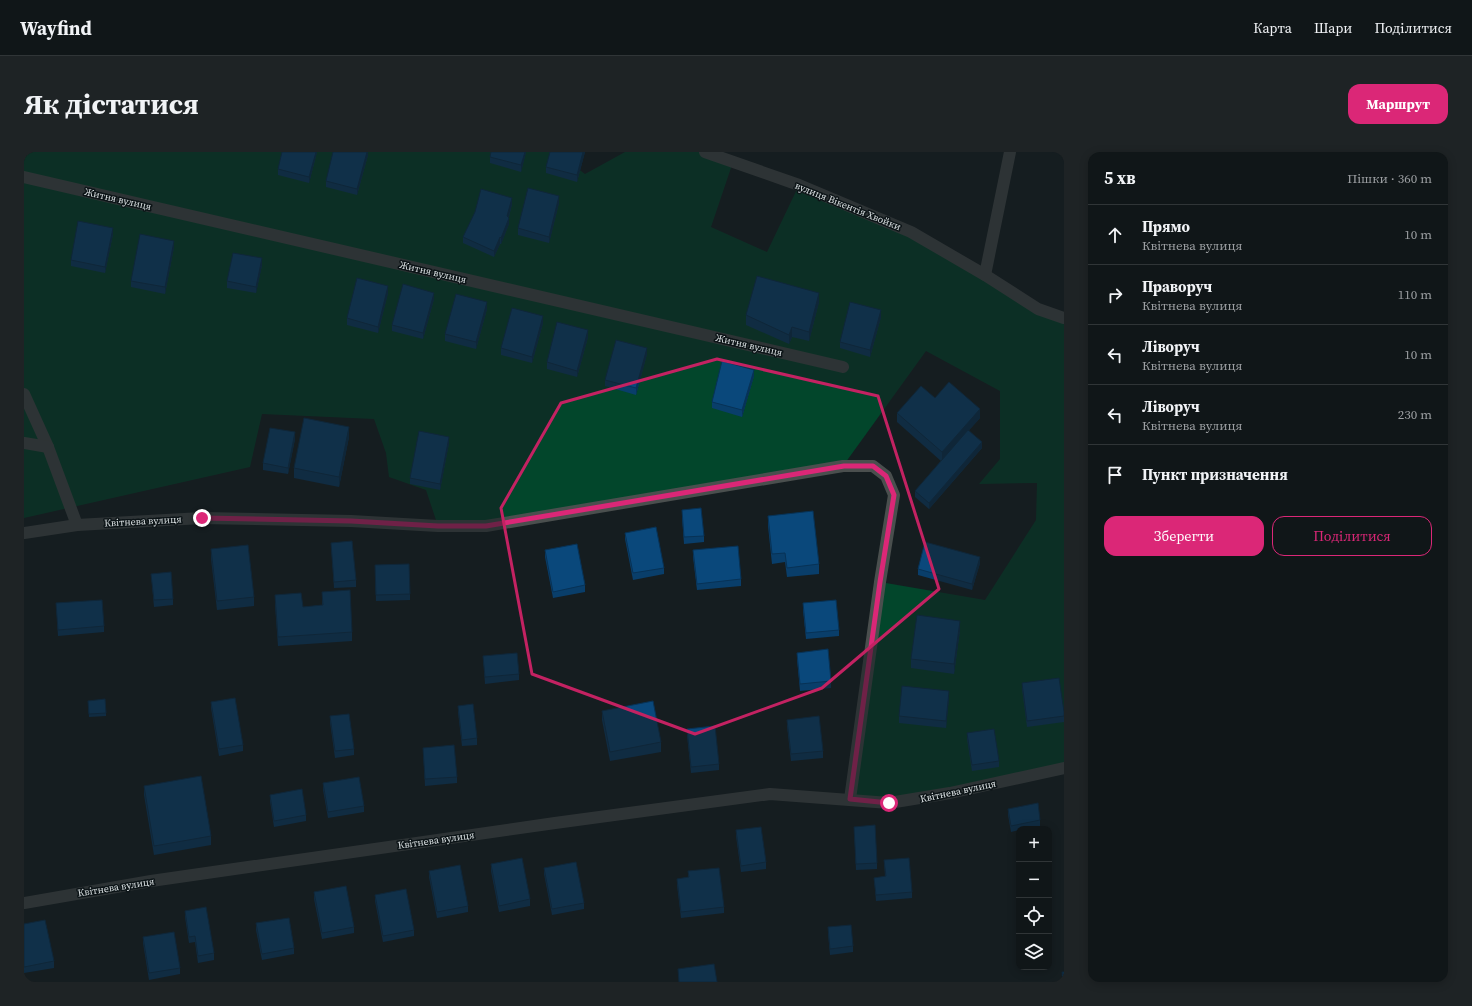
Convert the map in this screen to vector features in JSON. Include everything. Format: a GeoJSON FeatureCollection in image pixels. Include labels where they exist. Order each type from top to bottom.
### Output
{"type":"FeatureCollection","features":[{"type":"Feature","properties":{"kind":"street","name":"вулиця Вікентія Хвойки"},"geometry":{"type":"LineString","coordinates":[[705,152],[799,185],[911,232],[985,275],[1038,309],[1064,318]]}},
{"type":"Feature","properties":{"kind":"street"},"geometry":{"type":"LineString","coordinates":[[985,275],[1010,152]]}},
{"type":"Feature","properties":{"kind":"street","name":"Житня вулиця"},"geometry":{"type":"LineString","coordinates":[[24,177],[843,367]]}},
{"type":"Feature","properties":{"kind":"street"},"geometry":{"type":"LineString","coordinates":[[24,394],[48,447],[77,525]]}},
{"type":"Feature","properties":{"kind":"street"},"geometry":{"type":"LineString","coordinates":[[24,443],[48,447]]}},
{"type":"Feature","properties":{"kind":"street","name":"Квітнева вулиця"},"geometry":{"type":"LineString","coordinates":[[24,533],[77,525],[202,518],[351,521],[438,526],[486,526],[844,466],[873,466],[886,476],[894,495],[880,582],[850,799]]}},
{"type":"Feature","properties":{"kind":"street","name":"Квітнева вулиця"},"geometry":{"type":"LineString","coordinates":[[24,903],[166,879],[555,823],[770,794],[889,803],[922,798],[1064,768]]}},
{"type":"Feature","properties":{"kind":"highlighted area"},"geometry":{"type":"Polygon","coordinates":[[[717,359],[878,396],[939,589],[822,688],[695,734],[532,674],[501,508],[561,403],[717,359]]]}},
{"type":"Feature","properties":{"kind":"green space"},"geometry":{"type":"Polygon","coordinates":[[[24,152],[556,152],[585,174],[625,152],[705,152],[733,162],[711,227],[767,252],[799,185],[911,232],[1064,318],[1064,768],[922,798],[850,799],[880,582],[985,600],[1036,520],[1037,483],[979,484],[1000,459],[1000,391],[926,351],[843,466],[486,526],[438,526],[426,490],[389,477],[386,453],[374,419],[262,414],[250,467],[24,518],[24,152]]]}},
{"type":"Feature","properties":{"kind":"building"},"geometry":{"type":"Polygon","coordinates":[[[282,152],[316,152],[309,177],[278,169],[282,152]]]}},
{"type":"Feature","properties":{"kind":"building"},"geometry":{"type":"Polygon","coordinates":[[[333,152],[367,152],[357,189],[326,181],[333,152]]]}},
{"type":"Feature","properties":{"kind":"building"},"geometry":{"type":"Polygon","coordinates":[[[491,152],[525,152],[521,165],[490,157],[491,152]]]}},
{"type":"Feature","properties":{"kind":"building"},"geometry":{"type":"Polygon","coordinates":[[[550,152],[583,152],[577,175],[546,167],[550,152]]]}},
{"type":"Feature","properties":{"kind":"building"},"geometry":{"type":"Polygon","coordinates":[[[528,188],[559,196],[549,237],[518,228],[528,188]]]}},
{"type":"Feature","properties":{"kind":"building"},"geometry":{"type":"Polygon","coordinates":[[[481,189],[512,198],[507,216],[509,218],[494,251],[463,237],[475,212],[481,189]]]}},
{"type":"Feature","properties":{"kind":"building"},"geometry":{"type":"Polygon","coordinates":[[[78,221],[113,228],[105,267],[71,260],[78,221]]]}},
{"type":"Feature","properties":{"kind":"building"},"geometry":{"type":"Polygon","coordinates":[[[140,234],[174,241],[165,287],[131,281],[140,234]]]}},
{"type":"Feature","properties":{"kind":"building"},"geometry":{"type":"Polygon","coordinates":[[[233,253],[262,258],[256,287],[227,281],[233,253]]]}},
{"type":"Feature","properties":{"kind":"building"},"geometry":{"type":"Polygon","coordinates":[[[757,276],[819,293],[809,332],[792,327],[789,335],[746,315],[757,276]]]}},
{"type":"Feature","properties":{"kind":"building"},"geometry":{"type":"Polygon","coordinates":[[[357,278],[388,286],[378,327],[347,318],[357,278]]]}},
{"type":"Feature","properties":{"kind":"building"},"geometry":{"type":"Polygon","coordinates":[[[403,284],[434,293],[423,333],[392,325],[403,284]]]}},
{"type":"Feature","properties":{"kind":"building"},"geometry":{"type":"Polygon","coordinates":[[[456,294],[487,302],[476,342],[445,334],[456,294]]]}},
{"type":"Feature","properties":{"kind":"building"},"geometry":{"type":"Polygon","coordinates":[[[850,302],[881,310],[870,350],[840,342],[850,302]]]}},
{"type":"Feature","properties":{"kind":"building"},"geometry":{"type":"Polygon","coordinates":[[[512,308],[543,316],[532,357],[501,348],[512,308]]]}},
{"type":"Feature","properties":{"kind":"building"},"geometry":{"type":"Polygon","coordinates":[[[557,322],[588,330],[577,371],[547,362],[557,322]]]}},
{"type":"Feature","properties":{"kind":"building"},"geometry":{"type":"Polygon","coordinates":[[[616,340],[647,348],[636,388],[605,380],[616,340]]]}},
{"type":"Feature","properties":{"kind":"building"},"geometry":{"type":"Polygon","coordinates":[[[722,361],[754,370],[742,410],[712,402],[722,361]]]}},
{"type":"Feature","properties":{"kind":"building"},"geometry":{"type":"Polygon","coordinates":[[[949,382],[980,409],[942,452],[897,413],[921,386],[935,398],[949,382]]]}},
{"type":"Feature","properties":{"kind":"building"},"geometry":{"type":"Polygon","coordinates":[[[304,418],[349,427],[339,477],[294,468],[304,418]]]}},
{"type":"Feature","properties":{"kind":"building"},"geometry":{"type":"Polygon","coordinates":[[[270,428],[295,432],[288,468],[263,463],[270,428]]]}},
{"type":"Feature","properties":{"kind":"building"},"geometry":{"type":"Polygon","coordinates":[[[968,430],[982,442],[929,503],[915,491],[968,430]]]}},
{"type":"Feature","properties":{"kind":"building"},"geometry":{"type":"Polygon","coordinates":[[[419,431],[449,437],[440,484],[410,478],[419,431]]]}},
{"type":"Feature","properties":{"kind":"building"},"geometry":{"type":"Polygon","coordinates":[[[701,508],[704,536],[684,537],[682,510],[701,508]]]}},
{"type":"Feature","properties":{"kind":"building"},"geometry":{"type":"Polygon","coordinates":[[[813,511],[819,564],[787,568],[785,553],[772,554],[768,516],[813,511]]]}},
{"type":"Feature","properties":{"kind":"building"},"geometry":{"type":"Polygon","coordinates":[[[656,527],[664,568],[633,573],[625,533],[656,527]]]}},
{"type":"Feature","properties":{"kind":"building"},"geometry":{"type":"Polygon","coordinates":[[[352,541],[356,580],[334,582],[331,543],[352,541]]]}},
{"type":"Feature","properties":{"kind":"building"},"geometry":{"type":"Polygon","coordinates":[[[925,542],[980,557],[972,584],[918,569],[925,542]]]}},
{"type":"Feature","properties":{"kind":"building"},"geometry":{"type":"Polygon","coordinates":[[[577,544],[585,585],[553,592],[545,550],[577,544]]]}},
{"type":"Feature","properties":{"kind":"building"},"geometry":{"type":"Polygon","coordinates":[[[248,545],[254,597],[217,601],[211,549],[248,545]]]}},
{"type":"Feature","properties":{"kind":"building"},"geometry":{"type":"Polygon","coordinates":[[[738,546],[741,579],[697,584],[693,550],[738,546]]]}},
{"type":"Feature","properties":{"kind":"building"},"geometry":{"type":"Polygon","coordinates":[[[409,564],[410,594],[376,595],[375,565],[409,564]]]}},
{"type":"Feature","properties":{"kind":"building"},"geometry":{"type":"Polygon","coordinates":[[[171,572],[173,599],[154,600],[151,574],[171,572]]]}},
{"type":"Feature","properties":{"kind":"building"},"geometry":{"type":"Polygon","coordinates":[[[350,590],[352,632],[278,637],[275,595],[301,593],[303,607],[323,605],[322,592],[350,590]]]}},
{"type":"Feature","properties":{"kind":"building"},"geometry":{"type":"Polygon","coordinates":[[[102,600],[104,626],[58,630],[56,603],[102,600]]]}},
{"type":"Feature","properties":{"kind":"building"},"geometry":{"type":"Polygon","coordinates":[[[836,600],[839,630],[806,633],[803,603],[836,600]]]}},
{"type":"Feature","properties":{"kind":"building"},"geometry":{"type":"Polygon","coordinates":[[[917,615],[960,621],[954,664],[911,659],[917,615]]]}},
{"type":"Feature","properties":{"kind":"building"},"geometry":{"type":"Polygon","coordinates":[[[828,649],[831,681],[800,684],[797,653],[828,649]]]}},
{"type":"Feature","properties":{"kind":"building"},"geometry":{"type":"Polygon","coordinates":[[[517,653],[519,674],[485,677],[483,656],[517,653]]]}},
{"type":"Feature","properties":{"kind":"building"},"geometry":{"type":"Polygon","coordinates":[[[1059,678],[1064,716],[1027,721],[1022,683],[1059,678]]]}},
{"type":"Feature","properties":{"kind":"building"},"geometry":{"type":"Polygon","coordinates":[[[902,686],[949,691],[946,721],[899,716],[902,686]]]}},
{"type":"Feature","properties":{"kind":"building"},"geometry":{"type":"Polygon","coordinates":[[[235,698],[243,745],[219,749],[211,702],[235,698]]]}},
{"type":"Feature","properties":{"kind":"building"},"geometry":{"type":"Polygon","coordinates":[[[105,699],[106,713],[89,714],[88,701],[105,699]]]}},
{"type":"Feature","properties":{"kind":"building"},"geometry":{"type":"Polygon","coordinates":[[[653,701],[661,742],[610,752],[602,711],[653,701]]]}},
{"type":"Feature","properties":{"kind":"building"},"geometry":{"type":"Polygon","coordinates":[[[473,704],[477,738],[462,740],[458,706],[473,704]]]}},
{"type":"Feature","properties":{"kind":"building"},"geometry":{"type":"Polygon","coordinates":[[[349,714],[354,749],[335,751],[330,716],[349,714]]]}},
{"type":"Feature","properties":{"kind":"building"},"geometry":{"type":"Polygon","coordinates":[[[819,716],[823,751],[791,754],[787,720],[819,716]]]}},
{"type":"Feature","properties":{"kind":"building"},"geometry":{"type":"Polygon","coordinates":[[[715,726],[719,764],[691,767],[687,729],[715,726]]]}},
{"type":"Feature","properties":{"kind":"building"},"geometry":{"type":"Polygon","coordinates":[[[994,729],[999,761],[972,765],[967,733],[994,729]]]}},
{"type":"Feature","properties":{"kind":"building"},"geometry":{"type":"Polygon","coordinates":[[[454,745],[457,777],[425,779],[423,748],[454,745]]]}},
{"type":"Feature","properties":{"kind":"building"},"geometry":{"type":"Polygon","coordinates":[[[201,776],[211,836],[154,846],[144,786],[201,776]]]}},
{"type":"Feature","properties":{"kind":"building"},"geometry":{"type":"Polygon","coordinates":[[[359,777],[364,806],[328,812],[323,783],[359,777]]]}},
{"type":"Feature","properties":{"kind":"building"},"geometry":{"type":"Polygon","coordinates":[[[302,789],[306,815],[274,821],[270,795],[302,789]]]}},
{"type":"Feature","properties":{"kind":"building"},"geometry":{"type":"Polygon","coordinates":[[[1038,803],[1040,820],[1011,826],[1008,809],[1038,803]]]}},
{"type":"Feature","properties":{"kind":"building"},"geometry":{"type":"Polygon","coordinates":[[[875,825],[877,863],[856,864],[854,827],[875,825]]]}},
{"type":"Feature","properties":{"kind":"building"},"geometry":{"type":"Polygon","coordinates":[[[761,827],[766,862],[741,866],[736,830],[761,827]]]}},
{"type":"Feature","properties":{"kind":"building"},"geometry":{"type":"Polygon","coordinates":[[[522,858],[530,899],[499,906],[491,864],[522,858]]]}},
{"type":"Feature","properties":{"kind":"building"},"geometry":{"type":"Polygon","coordinates":[[[909,858],[912,892],[876,895],[874,878],[886,876],[884,860],[909,858]]]}},
{"type":"Feature","properties":{"kind":"building"},"geometry":{"type":"Polygon","coordinates":[[[576,862],[584,903],[552,909],[544,868],[576,862]]]}},
{"type":"Feature","properties":{"kind":"building"},"geometry":{"type":"Polygon","coordinates":[[[460,865],[468,906],[437,912],[429,871],[460,865]]]}},
{"type":"Feature","properties":{"kind":"building"},"geometry":{"type":"Polygon","coordinates":[[[719,868],[724,907],[681,912],[677,879],[689,877],[688,871],[719,868]]]}},
{"type":"Feature","properties":{"kind":"building"},"geometry":{"type":"Polygon","coordinates":[[[346,886],[354,927],[322,933],[314,892],[346,886]]]}},
{"type":"Feature","properties":{"kind":"building"},"geometry":{"type":"Polygon","coordinates":[[[406,889],[414,930],[383,936],[375,895],[406,889]]]}},
{"type":"Feature","properties":{"kind":"building"},"geometry":{"type":"Polygon","coordinates":[[[206,907],[214,953],[198,956],[195,936],[189,937],[185,911],[206,907]]]}},
{"type":"Feature","properties":{"kind":"building"},"geometry":{"type":"Polygon","coordinates":[[[289,918],[294,948],[262,954],[256,923],[289,918]]]}},
{"type":"Feature","properties":{"kind":"building"},"geometry":{"type":"Polygon","coordinates":[[[45,920],[54,961],[24,967],[24,924],[45,920]]]}},
{"type":"Feature","properties":{"kind":"building"},"geometry":{"type":"Polygon","coordinates":[[[851,925],[853,946],[830,949],[828,927],[851,925]]]}},
{"type":"Feature","properties":{"kind":"building"},"geometry":{"type":"Polygon","coordinates":[[[174,932],[180,968],[149,973],[143,937],[174,932]]]}},
{"type":"Feature","properties":{"kind":"building"},"geometry":{"type":"Polygon","coordinates":[[[714,964],[717,982],[679,982],[678,969],[714,964]]]}},
{"type":"Feature","properties":{"kind":"building"},"geometry":{"type":"Polygon","coordinates":[[[1062,972],[1064,972],[1064,982],[1063,982],[1062,972]]]}},
{"type":"Feature","properties":{"kind":"route"},"geometry":{"type":"LineString","coordinates":[[202,518],[351,521],[462,527],[486,526],[844,466],[873,466],[886,476],[894,495],[880,582],[850,799],[889,803]]}}]}
